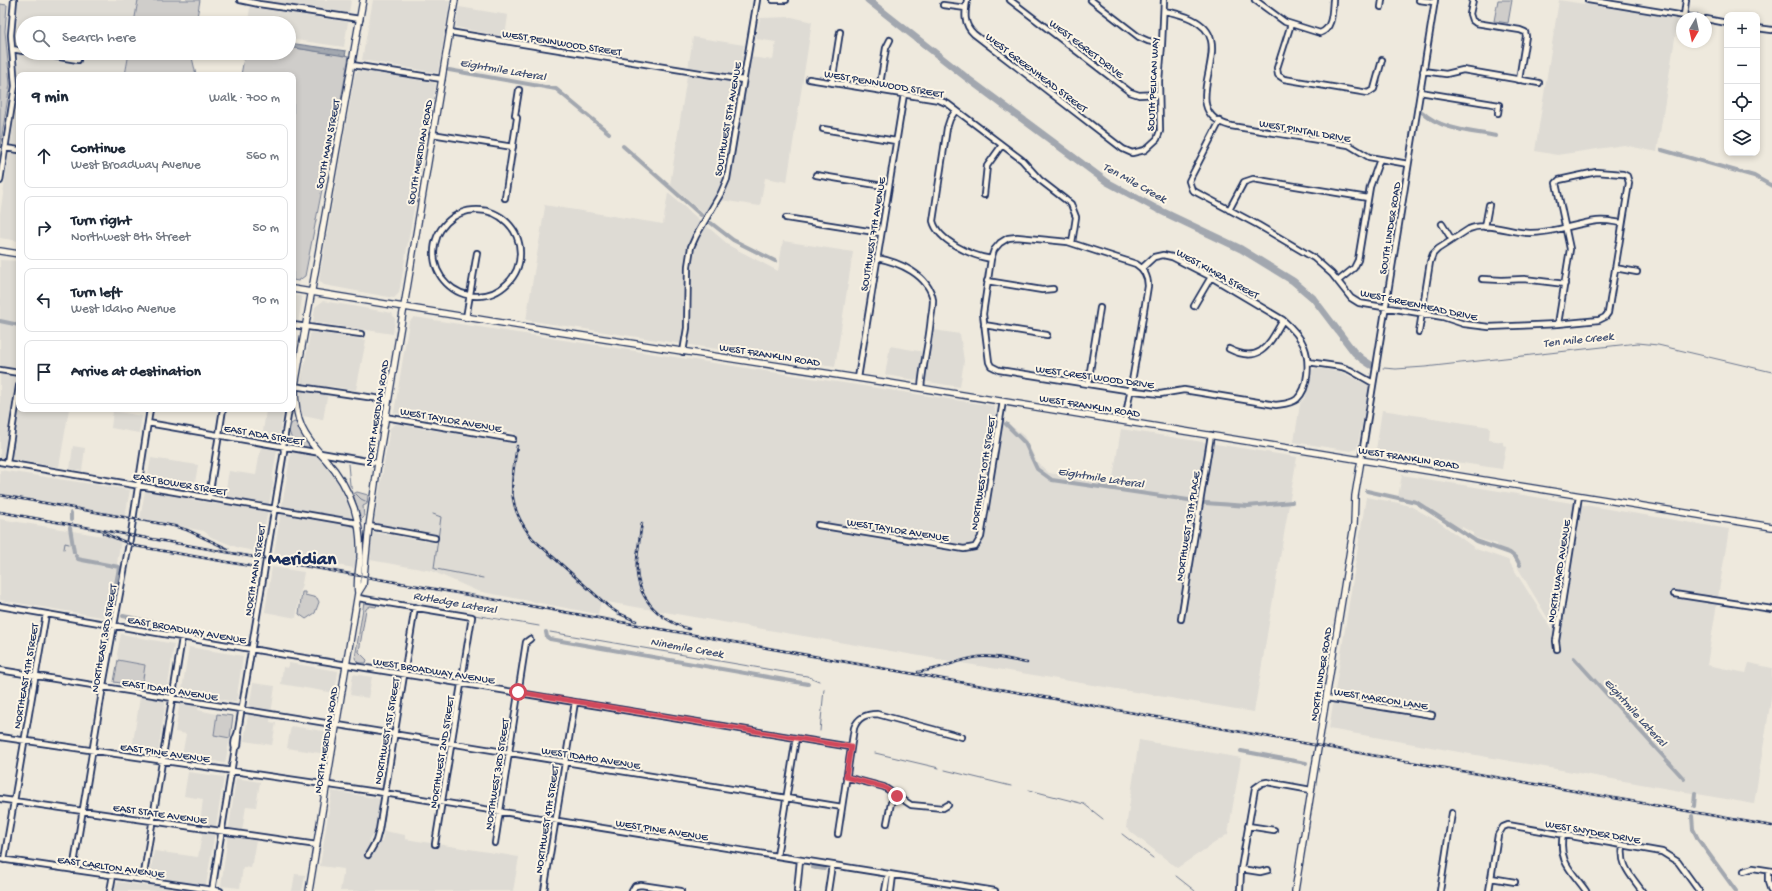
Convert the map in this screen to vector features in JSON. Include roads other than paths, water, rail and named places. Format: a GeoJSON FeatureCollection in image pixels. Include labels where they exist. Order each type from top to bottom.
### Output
{"type":"FeatureCollection","features":[{"type":"Feature","properties":{"kind":"main road","name":"SOUTH MAIN STREET"},"geometry":{"type":"LineString","coordinates":[[310,292],[363,0]]}},
{"type":"Feature","properties":{"kind":"main road","name":"SOUTH MERIDIAN ROAD"},"geometry":{"type":"LineString","coordinates":[[403,307],[455,0]]}},
{"type":"Feature","properties":{"kind":"main road"},"geometry":{"type":"LineString","coordinates":[[0,251],[16,254]]}},
{"type":"Feature","properties":{"kind":"main road","name":"WEST FRANKLIN ROAD"},"geometry":{"type":"LineString","coordinates":[[296,290],[466,318],[1003,401],[1772,527]]}},
{"type":"Feature","properties":{"kind":"main road"},"geometry":{"type":"LineString","coordinates":[[296,377],[310,292]]}},
{"type":"Feature","properties":{"kind":"main road","name":"NORTH MERIDIAN ROAD"},"geometry":{"type":"LineString","coordinates":[[358,596],[363,585],[369,526],[378,463],[403,307]]}},
{"type":"Feature","properties":{"kind":"main road","name":"NORTH MERIDIAN ROAD"},"geometry":{"type":"LineString","coordinates":[[296,408],[302,428],[308,440],[335,470],[346,489],[357,523],[360,551],[357,584],[358,596],[310,891]]}},
{"type":"Feature","properties":{"kind":"main road","name":"NORTH LINDER ROAD"},"geometry":{"type":"LineString","coordinates":[[1295,891],[1354,525],[1355,496],[1361,460]]}},
{"type":"Feature","properties":{"kind":"street"},"geometry":{"type":"LineString","coordinates":[[0,181],[15,86],[11,26],[14,0]]}},
{"type":"Feature","properties":{"kind":"street"},"geometry":{"type":"LineString","coordinates":[[240,0],[360,19]]}},
{"type":"Feature","properties":{"kind":"street","name":"SOUTHWEST 5TH AVENUE"},"geometry":{"type":"LineString","coordinates":[[683,352],[687,328],[690,253],[696,236],[721,193],[727,179],[757,0]]}},
{"type":"Feature","properties":{"kind":"street"},"geometry":{"type":"LineString","coordinates":[[773,0],[786,0]]}},
{"type":"Feature","properties":{"kind":"street","name":"WEST GREENHEAD STREET"},"geometry":{"type":"LineString","coordinates":[[967,0],[966,23],[974,34],[1123,149],[1132,152]]}},
{"type":"Feature","properties":{"kind":"street","name":"WEST EGRET DRIVE"},"geometry":{"type":"LineString","coordinates":[[1010,0],[1130,92],[1139,95],[1159,94]]}},
{"type":"Feature","properties":{"kind":"street"},"geometry":{"type":"LineString","coordinates":[[1091,0],[1139,37],[1148,41],[1162,44]]}},
{"type":"Feature","properties":{"kind":"street","name":"SOUTH PELICAN WAY"},"geometry":{"type":"LineString","coordinates":[[1132,152],[1145,150],[1159,135],[1161,126],[1159,81],[1164,0]]}},
{"type":"Feature","properties":{"kind":"street"},"geometry":{"type":"LineString","coordinates":[[1255,0],[1281,20],[1315,32],[1325,31],[1330,23],[1333,0]]}},
{"type":"Feature","properties":{"kind":"street"},"geometry":{"type":"LineString","coordinates":[[1380,7],[1382,0]]}},
{"type":"Feature","properties":{"kind":"street"},"geometry":{"type":"LineString","coordinates":[[1419,0],[1435,1]]}},
{"type":"Feature","properties":{"kind":"street"},"geometry":{"type":"LineString","coordinates":[[1472,0],[1470,14],[1472,20],[1476,23],[1525,32],[1526,36],[1519,80]]}},
{"type":"Feature","properties":{"kind":"street"},"geometry":{"type":"LineString","coordinates":[[1588,0],[1676,15]]}},
{"type":"Feature","properties":{"kind":"street"},"geometry":{"type":"LineString","coordinates":[[1684,12],[1686,0]]}},
{"type":"Feature","properties":{"kind":"street","name":"SOUTH LINDER ROAD"},"geometry":{"type":"LineString","coordinates":[[1361,460],[1435,1]]}},
{"type":"Feature","properties":{"kind":"street"},"geometry":{"type":"LineString","coordinates":[[943,4],[966,8]]}},
{"type":"Feature","properties":{"kind":"street"},"geometry":{"type":"LineString","coordinates":[[1164,11],[1186,16],[1204,28],[1209,36],[1211,50],[1205,97],[1209,110],[1220,122]]}},
{"type":"Feature","properties":{"kind":"street"},"geometry":{"type":"LineString","coordinates":[[1712,21],[1724,23]]}},
{"type":"Feature","properties":{"kind":"street"},"geometry":{"type":"LineString","coordinates":[[1291,24],[1277,68],[1278,75],[1284,79],[1362,93],[1373,91],[1382,60]]}},
{"type":"Feature","properties":{"kind":"street"},"geometry":{"type":"LineString","coordinates":[[1760,28],[1772,30]]}},
{"type":"Feature","properties":{"kind":"street","name":"WEST PENNWOOD STREET"},"geometry":{"type":"LineString","coordinates":[[449,32],[743,80]]}},
{"type":"Feature","properties":{"kind":"street"},"geometry":{"type":"LineString","coordinates":[[832,83],[840,32]]}},
{"type":"Feature","properties":{"kind":"street"},"geometry":{"type":"LineString","coordinates":[[879,90],[886,48],[890,40]]}},
{"type":"Feature","properties":{"kind":"street"},"geometry":{"type":"LineString","coordinates":[[12,49],[16,50]]}},
{"type":"Feature","properties":{"kind":"street"},"geometry":{"type":"LineString","coordinates":[[352,65],[442,79]]}},
{"type":"Feature","properties":{"kind":"street"},"geometry":{"type":"LineString","coordinates":[[1423,71],[1446,74],[1463,70],[1539,83]]}},
{"type":"Feature","properties":{"kind":"street","name":"WEST PENNWOOD STREET"},"geometry":{"type":"LineString","coordinates":[[809,79],[940,100],[956,110],[1022,160],[1040,180],[1071,204],[1076,217],[1072,243]]}},
{"type":"Feature","properties":{"kind":"street"},"geometry":{"type":"LineString","coordinates":[[505,198],[517,118],[515,114],[519,90]]}},
{"type":"Feature","properties":{"kind":"street"},"geometry":{"type":"LineString","coordinates":[[1420,92],[1499,106],[1498,113]]}},
{"type":"Feature","properties":{"kind":"street","name":"SOUTHWEST 7TH AVENUE"},"geometry":{"type":"LineString","coordinates":[[858,378],[904,94]]}},
{"type":"Feature","properties":{"kind":"street"},"geometry":{"type":"LineString","coordinates":[[956,110],[950,119],[947,128],[933,221],[939,233],[972,254],[991,259],[994,250],[1000,243],[1013,237],[1058,240],[1072,243],[1136,264],[1142,268],[1146,274],[1148,286],[1125,421]]}},
{"type":"Feature","properties":{"kind":"street","name":"WEST PINTAIL DRIVE"},"geometry":{"type":"LineString","coordinates":[[1220,122],[1231,126],[1349,145],[1369,157],[1408,164]]}},
{"type":"Feature","properties":{"kind":"street","name":"WEST GREENHEAD DRIVE"},"geometry":{"type":"LineString","coordinates":[[1220,122],[1191,177],[1190,186],[1196,193],[1258,225],[1314,258],[1326,267],[1355,301],[1385,308],[1443,317],[1464,324],[1482,327],[1558,324],[1599,320],[1605,317],[1608,313],[1615,268]]}},
{"type":"Feature","properties":{"kind":"street"},"geometry":{"type":"LineString","coordinates":[[823,129],[896,141]]}},
{"type":"Feature","properties":{"kind":"street"},"geometry":{"type":"LineString","coordinates":[[432,134],[513,147]]}},
{"type":"Feature","properties":{"kind":"street"},"geometry":{"type":"LineString","coordinates":[[984,195],[987,166],[1002,145]]}},
{"type":"Feature","properties":{"kind":"street"},"geometry":{"type":"LineString","coordinates":[[5,148],[16,150]]}},
{"type":"Feature","properties":{"kind":"street"},"geometry":{"type":"LineString","coordinates":[[1338,281],[1354,268],[1358,260],[1368,198],[1380,159]]}},
{"type":"Feature","properties":{"kind":"street"},"geometry":{"type":"LineString","coordinates":[[1558,324],[1570,250],[1556,187],[1556,183],[1559,180],[1596,172],[1623,174],[1626,176],[1629,183],[1615,268],[1637,272]]}},
{"type":"Feature","properties":{"kind":"street"},"geometry":{"type":"LineString","coordinates":[[816,175],[889,187]]}},
{"type":"Feature","properties":{"kind":"street"},"geometry":{"type":"LineString","coordinates":[[1229,210],[1241,186],[1248,180],[1253,179],[1368,198]]}},
{"type":"Feature","properties":{"kind":"street"},"geometry":{"type":"LineString","coordinates":[[1485,227],[1489,205]]}},
{"type":"Feature","properties":{"kind":"street"},"geometry":{"type":"LineString","coordinates":[[469,211],[488,212],[505,220],[514,232],[519,245],[518,264],[509,281],[502,288],[484,295],[470,295],[456,290],[442,278],[435,260],[436,242],[439,233],[452,218],[469,211]]}},
{"type":"Feature","properties":{"kind":"street"},"geometry":{"type":"LineString","coordinates":[[786,218],[881,233]]}},
{"type":"Feature","properties":{"kind":"street"},"geometry":{"type":"LineString","coordinates":[[1419,332],[1430,262],[1433,254],[1475,226],[1529,233],[1545,232],[1598,221],[1622,223]]}},
{"type":"Feature","properties":{"kind":"street"},"geometry":{"type":"LineString","coordinates":[[1442,224],[1452,240]]}},
{"type":"Feature","properties":{"kind":"street"},"geometry":{"type":"LineString","coordinates":[[466,318],[477,253]]}},
{"type":"Feature","properties":{"kind":"street","name":"WEST KIMRA STREET"},"geometry":{"type":"LineString","coordinates":[[1142,268],[1150,259],[1163,255],[1172,257],[1211,277],[1289,325],[1304,345],[1308,362]]}},
{"type":"Feature","properties":{"kind":"street"},"geometry":{"type":"LineString","coordinates":[[877,258],[892,260],[922,279],[933,300],[921,388]]}},
{"type":"Feature","properties":{"kind":"street","name":"WEST CREST WOOD DRIVE"},"geometry":{"type":"LineString","coordinates":[[991,259],[983,308],[984,325],[989,362],[991,366],[999,370],[1130,391],[1160,394],[1184,390],[1276,405],[1286,404],[1296,400],[1302,392],[1308,362]]}},
{"type":"Feature","properties":{"kind":"street"},"geometry":{"type":"LineString","coordinates":[[1194,306],[1211,277]]}},
{"type":"Feature","properties":{"kind":"street"},"geometry":{"type":"LineString","coordinates":[[1482,279],[1502,280],[1524,278],[1564,284]]}},
{"type":"Feature","properties":{"kind":"street"},"geometry":{"type":"LineString","coordinates":[[988,281],[1042,290],[1053,290]]}},
{"type":"Feature","properties":{"kind":"street"},"geometry":{"type":"LineString","coordinates":[[1088,384],[1100,308]]}},
{"type":"Feature","properties":{"kind":"street"},"geometry":{"type":"LineString","coordinates":[[1229,349],[1237,353],[1252,355],[1260,352],[1268,346],[1283,320]]}},
{"type":"Feature","properties":{"kind":"street"},"geometry":{"type":"LineString","coordinates":[[296,324],[361,334]]}},
{"type":"Feature","properties":{"kind":"street"},"geometry":{"type":"LineString","coordinates":[[984,325],[1047,335]]}},
{"type":"Feature","properties":{"kind":"street"},"geometry":{"type":"LineString","coordinates":[[1308,362],[1342,367],[1373,383]]}},
{"type":"Feature","properties":{"kind":"street"},"geometry":{"type":"LineString","coordinates":[[0,370],[16,373]]}},
{"type":"Feature","properties":{"kind":"street"},"geometry":{"type":"LineString","coordinates":[[296,388],[388,400]]}},
{"type":"Feature","properties":{"kind":"street","name":"NORTHWEST 10TH STREET"},"geometry":{"type":"LineString","coordinates":[[976,547],[981,537],[1003,401]]}},
{"type":"Feature","properties":{"kind":"street"},"geometry":{"type":"LineString","coordinates":[[7,463],[16,405]]}},
{"type":"Feature","properties":{"kind":"street","name":"NORTHEAST 3RD STREET"},"geometry":{"type":"LineString","coordinates":[[73,870],[92,750],[139,485],[150,412]]}},
{"type":"Feature","properties":{"kind":"street"},"geometry":{"type":"LineString","coordinates":[[209,497],[222,412]]}},
{"type":"Feature","properties":{"kind":"street","name":"NORTH MAIN STREET"},"geometry":{"type":"LineString","coordinates":[[213,891],[232,771],[236,748],[238,746],[238,733],[284,451],[283,446],[289,412]]}},
{"type":"Feature","properties":{"kind":"street","name":"WEST TAYLOR AVENUE"},"geometry":{"type":"LineString","coordinates":[[385,417],[513,439]]}},
{"type":"Feature","properties":{"kind":"street","name":"EAST ADA STREET"},"geometry":{"type":"LineString","coordinates":[[148,422],[378,463]]}},
{"type":"Feature","properties":{"kind":"street","name":"NORTHWEST 13TH PLACE"},"geometry":{"type":"LineString","coordinates":[[1181,619],[1211,435]]}},
{"type":"Feature","properties":{"kind":"street","name":"EAST BOWER STREET"},"geometry":{"type":"LineString","coordinates":[[0,462],[357,523]]}},
{"type":"Feature","properties":{"kind":"street","name":"NORTH WARD AVENUE"},"geometry":{"type":"LineString","coordinates":[[1557,650],[1556,641],[1579,496]]}},
{"type":"Feature","properties":{"kind":"street","name":"WEST TAYLOR AVENUE"},"geometry":{"type":"LineString","coordinates":[[818,525],[964,549],[976,547]]}},
{"type":"Feature","properties":{"kind":"street"},"geometry":{"type":"LineString","coordinates":[[369,526],[435,538]]}},
{"type":"Feature","properties":{"kind":"street"},"geometry":{"type":"LineString","coordinates":[[1674,594],[1772,609]]}},
{"type":"Feature","properties":{"kind":"street"},"geometry":{"type":"LineString","coordinates":[[358,596],[416,607]]}},
{"type":"Feature","properties":{"kind":"street","name":"EAST BROADWAY AVENUE"},"geometry":{"type":"LineString","coordinates":[[0,606],[347,665]]}},
{"type":"Feature","properties":{"kind":"street","name":"NORTHWEST 2ND STREET"},"geometry":{"type":"LineString","coordinates":[[416,607],[472,617],[435,844]]}},
{"type":"Feature","properties":{"kind":"street","name":"NORTHWEST 1ST STREET"},"geometry":{"type":"LineString","coordinates":[[368,856],[376,841],[379,830],[416,607]]}},
{"type":"Feature","properties":{"kind":"street","name":"NORTHEAST 4TH STREET"},"geometry":{"type":"LineString","coordinates":[[2,860],[46,614]]}},
{"type":"Feature","properties":{"kind":"street"},"geometry":{"type":"LineString","coordinates":[[143,880],[182,638]]}},
{"type":"Feature","properties":{"kind":"street","name":"NORTHWEST 3RD STREET"},"geometry":{"type":"LineString","coordinates":[[495,843],[526,642],[530,639]]}},
{"type":"Feature","properties":{"kind":"street","name":"WEST BROADWAY AVENUE"},"geometry":{"type":"LineString","coordinates":[[347,665],[851,747]]}},
{"type":"Feature","properties":{"kind":"street","name":"EAST IDAHO AVENUE"},"geometry":{"type":"LineString","coordinates":[[0,670],[337,725]]}},
{"type":"Feature","properties":{"kind":"street","name":"WEST MARCON LANE"},"geometry":{"type":"LineString","coordinates":[[1326,698],[1432,715]]}},
{"type":"Feature","properties":{"kind":"street","name":"NORTHWEST 4TH STREET"},"geometry":{"type":"LineString","coordinates":[[544,891],[575,702]]}},
{"type":"Feature","properties":{"kind":"street"},"geometry":{"type":"LineString","coordinates":[[838,834],[854,728],[860,718],[871,714],[877,714],[962,737]]}},
{"type":"Feature","properties":{"kind":"street","name":"WEST IDAHO AVENUE"},"geometry":{"type":"LineString","coordinates":[[337,725],[842,807]]}},
{"type":"Feature","properties":{"kind":"street","name":"EAST PINE AVENUE"},"geometry":{"type":"LineString","coordinates":[[0,737],[327,784]]}},
{"type":"Feature","properties":{"kind":"street"},"geometry":{"type":"LineString","coordinates":[[777,856],[796,738]]}},
{"type":"Feature","properties":{"kind":"street"},"geometry":{"type":"LineString","coordinates":[[846,777],[884,787],[911,805],[943,808],[948,805]]}},
{"type":"Feature","properties":{"kind":"street"},"geometry":{"type":"LineString","coordinates":[[1240,891],[1241,869],[1253,792],[1258,785],[1267,782],[1311,790]]}},
{"type":"Feature","properties":{"kind":"street","name":"WEST PINE AVENUE"},"geometry":{"type":"LineString","coordinates":[[327,784],[888,874],[961,888],[995,891]]}},
{"type":"Feature","properties":{"kind":"street"},"geometry":{"type":"LineString","coordinates":[[887,823],[891,803],[897,796]]}},
{"type":"Feature","properties":{"kind":"street","name":"EAST STATE AVENUE"},"geometry":{"type":"LineString","coordinates":[[0,799],[317,845]]}},
{"type":"Feature","properties":{"kind":"street"},"geometry":{"type":"LineString","coordinates":[[1440,891],[1452,813]]}},
{"type":"Feature","properties":{"kind":"street","name":"WEST SNYDER DRIVE"},"geometry":{"type":"LineString","coordinates":[[1491,878],[1498,835],[1503,827],[1508,825],[1662,852],[1678,862],[1699,891]]}},
{"type":"Feature","properties":{"kind":"street"},"geometry":{"type":"LineString","coordinates":[[1248,826],[1274,830]]}},
{"type":"Feature","properties":{"kind":"street"},"geometry":{"type":"LineString","coordinates":[[1563,834],[1561,849],[1563,858],[1586,891]]}},
{"type":"Feature","properties":{"kind":"street"},"geometry":{"type":"LineString","coordinates":[[1623,845],[1622,856],[1624,865],[1642,891]]}},
{"type":"Feature","properties":{"kind":"street","name":"EAST CARLTON AVENUE"},"geometry":{"type":"LineString","coordinates":[[2,860],[220,891]]}},
{"type":"Feature","properties":{"kind":"street"},"geometry":{"type":"LineString","coordinates":[[797,891],[800,860]]}},
{"type":"Feature","properties":{"kind":"street"},"geometry":{"type":"LineString","coordinates":[[828,891],[832,865]]}},
{"type":"Feature","properties":{"kind":"street"},"geometry":{"type":"LineString","coordinates":[[1744,871],[1753,868],[1770,871],[1768,882],[1770,891]]}},
{"type":"Feature","properties":{"kind":"street"},"geometry":{"type":"LineString","coordinates":[[1241,869],[1260,872],[1268,870]]}},
{"type":"Feature","properties":{"kind":"street"},"geometry":{"type":"LineString","coordinates":[[885,891],[888,874]]}},
{"type":"Feature","properties":{"kind":"street"},"geometry":{"type":"LineString","coordinates":[[110,891],[113,875]]}},
{"type":"Feature","properties":{"kind":"street"},"geometry":{"type":"LineString","coordinates":[[891,891],[893,875]]}},
{"type":"Feature","properties":{"kind":"street"},"geometry":{"type":"LineString","coordinates":[[1489,891],[1491,878],[1515,882]]}},
{"type":"Feature","properties":{"kind":"street"},"geometry":{"type":"LineString","coordinates":[[632,891],[635,886],[641,885],[681,891]]}},
{"type":"Feature","properties":{"kind":"waterway","name":"Ten Mile Creek"},"geometry":{"type":"LineString","coordinates":[[868,0],[967,78],[1107,182],[1157,209],[1241,249],[1293,281],[1313,298],[1354,352],[1371,365]]}},
{"type":"Feature","properties":{"kind":"waterway","name":"Eightmile Lateral"},"geometry":{"type":"LineString","coordinates":[[449,70],[556,89],[609,133]]}},
{"type":"Feature","properties":{"kind":"waterway"},"geometry":{"type":"LineString","coordinates":[[1422,112],[1438,123],[1447,126],[1496,136]]}},
{"type":"Feature","properties":{"kind":"waterway","name":"Eightmile Lateral"},"geometry":{"type":"LineString","coordinates":[[623,146],[701,215]]}},
{"type":"Feature","properties":{"kind":"waterway"},"geometry":{"type":"LineString","coordinates":[[1662,150],[1754,176],[1772,186]]}},
{"type":"Feature","properties":{"kind":"waterway","name":"Eightmile Lateral"},"geometry":{"type":"LineString","coordinates":[[711,223],[733,240],[775,261]]}},
{"type":"Feature","properties":{"kind":"waterway"},"geometry":{"type":"LineString","coordinates":[[0,321],[16,324]]}},
{"type":"Feature","properties":{"kind":"waterway","name":"Ten Mile Creek"},"geometry":{"type":"LineString","coordinates":[[1383,368],[1396,369],[1425,367],[1638,343],[1658,345],[1772,372]]}},
{"type":"Feature","properties":{"kind":"waterway","name":"Eightmile Lateral"},"geometry":{"type":"LineString","coordinates":[[1006,424],[1025,443],[1037,469],[1052,480],[1195,501]]}},
{"type":"Feature","properties":{"kind":"waterway","name":"Ninemile Creek"},"geometry":{"type":"LineString","coordinates":[[348,464],[350,485],[352,488]]}},
{"type":"Feature","properties":{"kind":"waterway","name":"Eightmile Lateral"},"geometry":{"type":"LineString","coordinates":[[1367,491],[1416,502],[1476,541],[1510,553],[1516,558],[1520,565]]}},
{"type":"Feature","properties":{"kind":"waterway","name":"Ninemile Creek"},"geometry":{"type":"LineString","coordinates":[[356,494],[367,502]]}},
{"type":"Feature","properties":{"kind":"waterway","name":"Eightmile Lateral"},"geometry":{"type":"LineString","coordinates":[[1205,503],[1248,506],[1292,502]]}},
{"type":"Feature","properties":{"kind":"waterway"},"geometry":{"type":"LineString","coordinates":[[71,513],[71,520]]}},
{"type":"Feature","properties":{"kind":"waterway","name":"Ninemile Creek"},"geometry":{"type":"LineString","coordinates":[[433,514],[441,517],[434,568],[483,578]]}},
{"type":"Feature","properties":{"kind":"waterway"},"geometry":{"type":"LineString","coordinates":[[70,528],[74,552]]}},
{"type":"Feature","properties":{"kind":"waterway"},"geometry":{"type":"LineString","coordinates":[[64,549],[65,543],[69,544]]}},
{"type":"Feature","properties":{"kind":"waterway"},"geometry":{"type":"LineString","coordinates":[[76,556],[78,559],[119,567],[113,600]]}},
{"type":"Feature","properties":{"kind":"waterway","name":"Rutledge Lateral"},"geometry":{"type":"LineString","coordinates":[[367,597],[412,605]]}},
{"type":"Feature","properties":{"kind":"waterway"},"geometry":{"type":"LineString","coordinates":[[112,604],[111,613],[113,614]]}},
{"type":"Feature","properties":{"kind":"waterway","name":"Rutledge Lateral"},"geometry":{"type":"LineString","coordinates":[[474,615],[539,626]]}},
{"type":"Feature","properties":{"kind":"waterway"},"geometry":{"type":"LineString","coordinates":[[123,616],[152,622]]}},
{"type":"Feature","properties":{"kind":"waterway","name":"Rutledge Lateral"},"geometry":{"type":"LineString","coordinates":[[546,632],[547,637],[550,639],[808,684]]}},
{"type":"Feature","properties":{"kind":"waterway","name":"Ninemile Creek"},"geometry":{"type":"LineString","coordinates":[[550,632],[807,676],[819,681]]}},
{"type":"Feature","properties":{"kind":"waterway","name":"Eightmile Lateral"},"geometry":{"type":"LineString","coordinates":[[1574,658],[1684,779]]}},
{"type":"Feature","properties":{"kind":"waterway","name":"Ninemile Creek"},"geometry":{"type":"LineString","coordinates":[[820,731],[824,689]]}},
{"type":"Feature","properties":{"kind":"waterway","name":"Rutledge Lateral"},"geometry":{"type":"LineString","coordinates":[[1241,751],[1306,763]]}},
{"type":"Feature","properties":{"kind":"waterway","name":"Ninemile Creek"},"geometry":{"type":"LineString","coordinates":[[875,753],[939,768]]}},
{"type":"Feature","properties":{"kind":"waterway","name":"Ninemile Creek"},"geometry":{"type":"LineString","coordinates":[[945,770],[1011,786]]}},
{"type":"Feature","properties":{"kind":"waterway","name":"Ninemile Creek"},"geometry":{"type":"LineString","coordinates":[[1029,790],[1084,804],[1103,819]]}},
{"type":"Feature","properties":{"kind":"waterway","name":"Eightmile Lateral"},"geometry":{"type":"LineString","coordinates":[[1694,806],[1695,793]]}},
{"type":"Feature","properties":{"kind":"waterway","name":"Eightmile Lateral"},"geometry":{"type":"LineString","coordinates":[[1692,816],[1693,829],[1698,839],[1736,891]]}},
{"type":"Feature","properties":{"kind":"waterway","name":"Ninemile Creek"},"geometry":{"type":"LineString","coordinates":[[1122,834],[1153,858]]}},
{"type":"Feature","properties":{"kind":"waterway"},"geometry":{"type":"LineString","coordinates":[[812,867],[816,868]]}},
{"type":"Feature","properties":{"kind":"waterway"},"geometry":{"type":"LineString","coordinates":[[818,868],[824,869]]}},
{"type":"Feature","properties":{"kind":"waterway","name":"Ninemile Creek"},"geometry":{"type":"LineString","coordinates":[[1176,876],[1195,891]]}},
{"type":"Feature","properties":{"kind":"railway"},"geometry":{"type":"LineString","coordinates":[[517,446],[512,484],[514,506],[524,527],[533,539],[609,607],[636,621]]}},
{"type":"Feature","properties":{"kind":"railway"},"geometry":{"type":"LineString","coordinates":[[0,495],[174,526],[187,530],[228,549]]}},
{"type":"Feature","properties":{"kind":"railway"},"geometry":{"type":"LineString","coordinates":[[0,512],[1772,826]]}},
{"type":"Feature","properties":{"kind":"railway"},"geometry":{"type":"LineString","coordinates":[[642,523],[637,555],[639,585],[650,604],[658,612],[677,625],[689,629]]}},
{"type":"Feature","properties":{"kind":"railway"},"geometry":{"type":"LineString","coordinates":[[103,533],[135,546],[250,566]]}},
{"type":"Feature","properties":{"kind":"railway"},"geometry":{"type":"LineString","coordinates":[[918,672],[978,657],[996,657],[1027,663]]}},
{"type":"Feature","properties":{"kind":"district","name":"Meridian"},"geometry":{"type":"Point","coordinates":[302,557]}}]}
